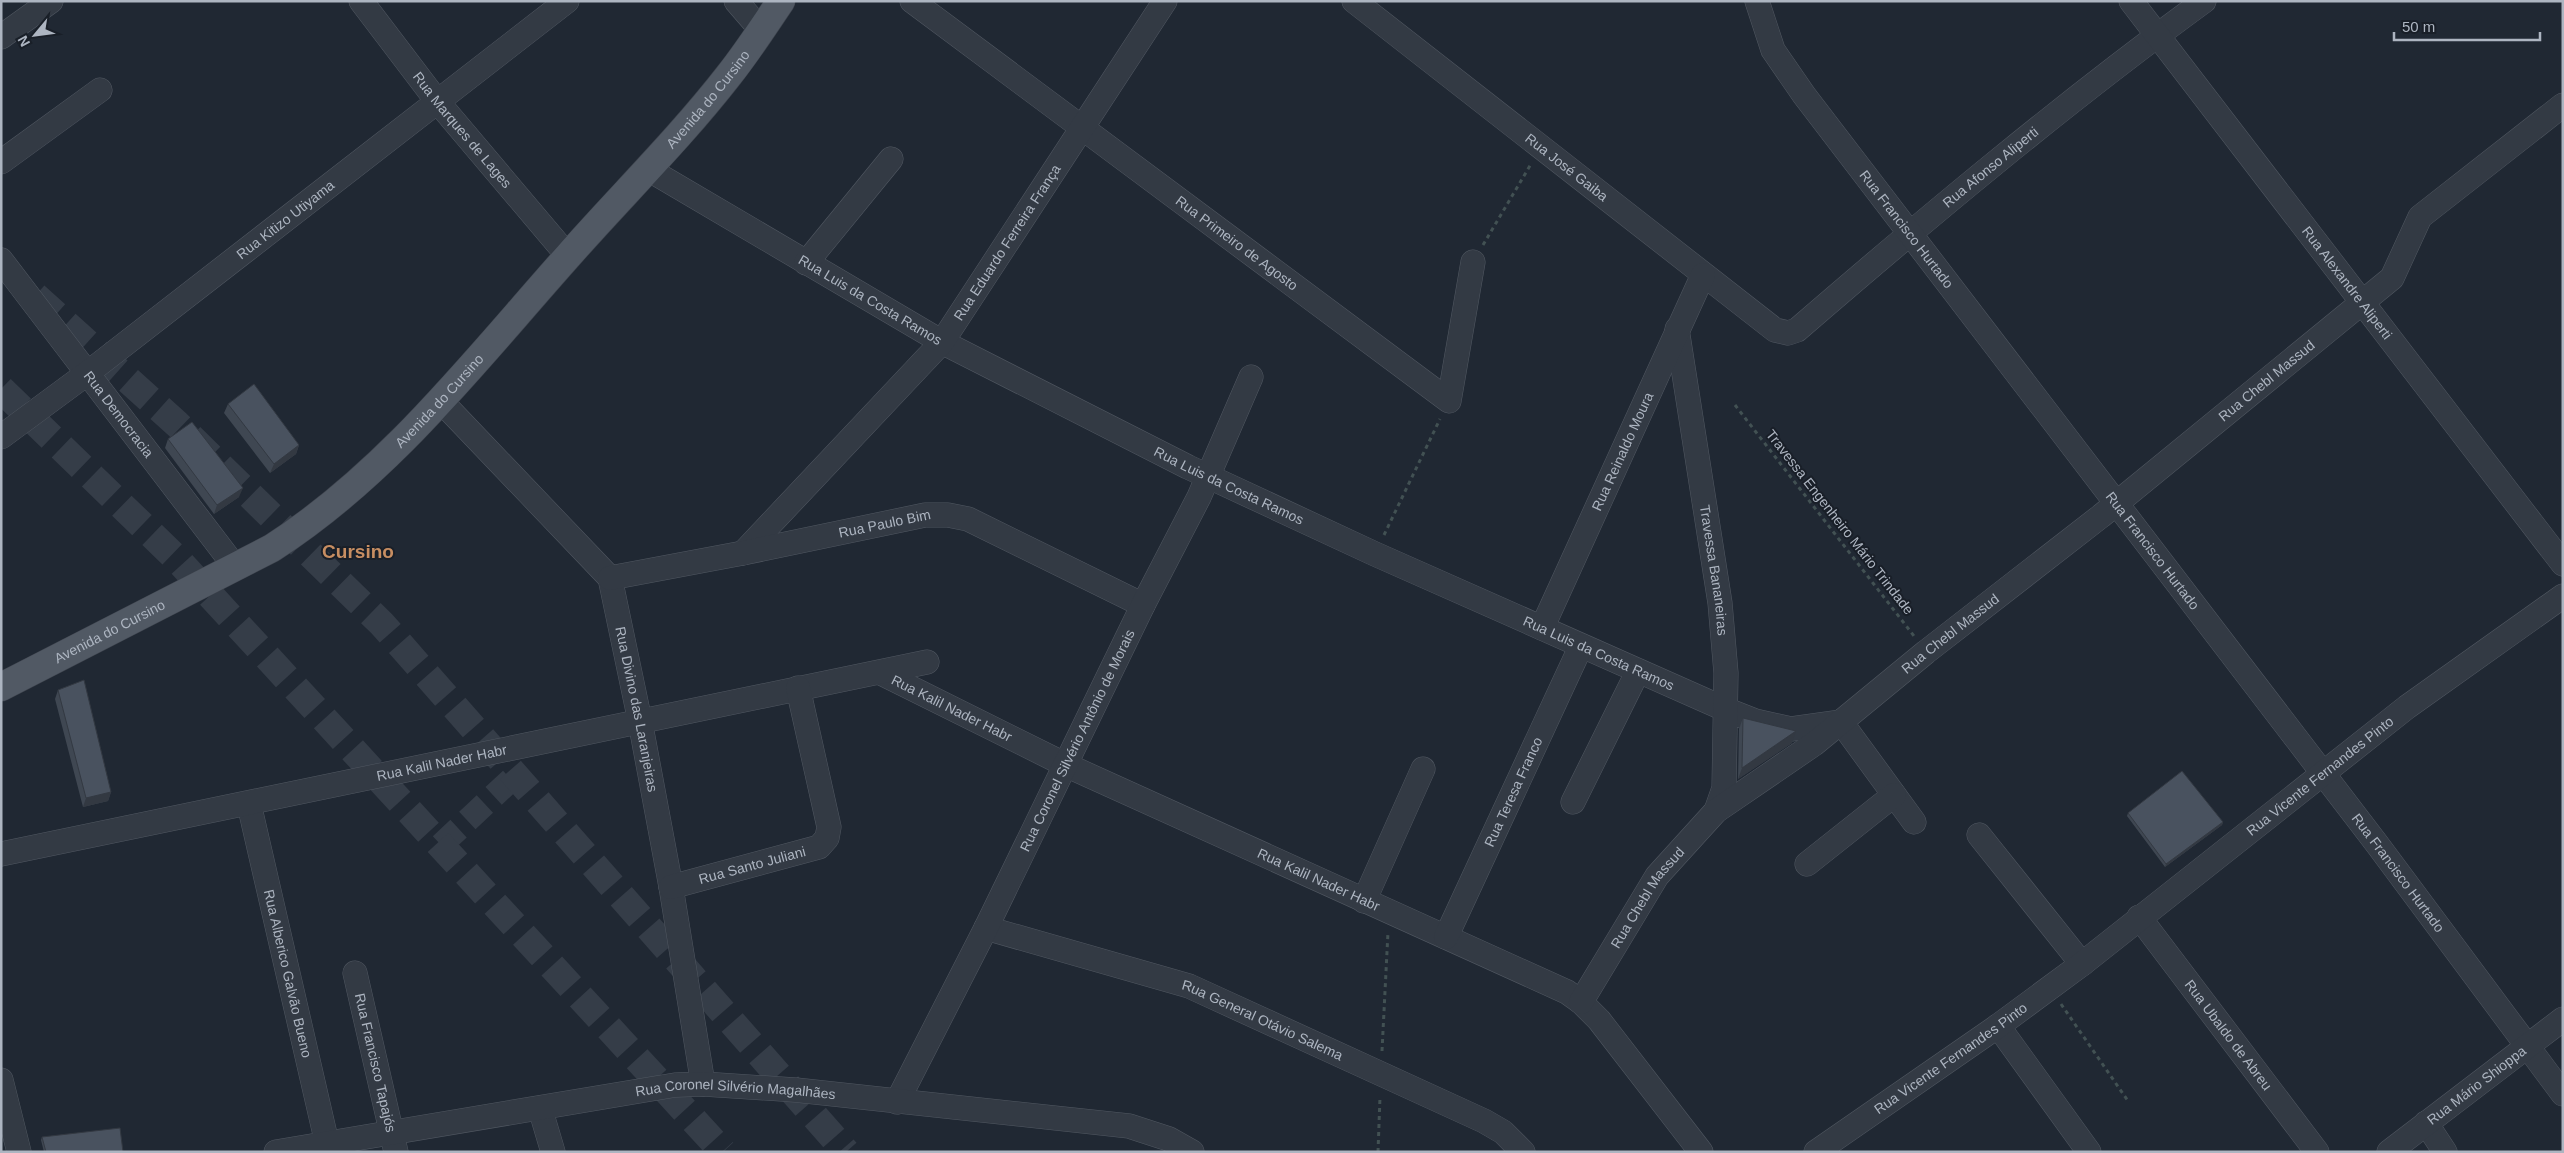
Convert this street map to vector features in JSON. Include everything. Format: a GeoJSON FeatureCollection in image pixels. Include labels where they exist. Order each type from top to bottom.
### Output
{"type":"FeatureCollection","features":[{"type":"Feature","properties":{"kind":"main road","name":"Avenida do Cursino"},"geometry":{"type":"LineString","coordinates":[[1,687],[236,568],[306,526],[348,492],[440,400],[648,169],[728,77],[781,1]]}},
{"type":"Feature","properties":{"kind":"street"},"geometry":{"type":"LineString","coordinates":[[1,37],[51,1]]}},
{"type":"Feature","properties":{"kind":"street","name":"Rua Marques de Lages"},"geometry":{"type":"LineString","coordinates":[[361,1],[438,101],[568,256]]}},
{"type":"Feature","properties":{"kind":"street"},"geometry":{"type":"LineString","coordinates":[[736,1],[762,30]]}},
{"type":"Feature","properties":{"kind":"street","name":"Rua Primeiro de Agosto"},"geometry":{"type":"LineString","coordinates":[[912,1],[1449,401]]}},
{"type":"Feature","properties":{"kind":"street","name":"Rua Eduardo Ferreira França"},"geometry":{"type":"LineString","coordinates":[[743,554],[942,342],[1084,128],[1165,1]]}},
{"type":"Feature","properties":{"kind":"street","name":"Rua José Gaiba"},"geometry":{"type":"LineString","coordinates":[[1354,1],[1703,275],[1781,332]]}},
{"type":"Feature","properties":{"kind":"street","name":"Rua Francisco Hurtado"},"geometry":{"type":"LineString","coordinates":[[1757,1],[1773,50],[1804,95],[2323,774],[2563,1094]]}},
{"type":"Feature","properties":{"kind":"street","name":"Rua Alexandre Aliperti"},"geometry":{"type":"LineString","coordinates":[[2131,1],[2563,564]]}},
{"type":"Feature","properties":{"kind":"street","name":"Rua Afonso Aliperti"},"geometry":{"type":"LineString","coordinates":[[1781,332],[1788,333],[1796,330],[1910,233],[2158,34],[2204,1]]}},
{"type":"Feature","properties":{"kind":"street","name":"Rua Kitizo Utiyama"},"geometry":{"type":"LineString","coordinates":[[1,436],[89,372],[438,101],[560,3]]}},
{"type":"Feature","properties":{"kind":"street"},"geometry":{"type":"LineString","coordinates":[[1,162],[100,90]]}},
{"type":"Feature","properties":{"kind":"street","name":"Rua Chebl Massud"},"geometry":{"type":"LineString","coordinates":[[1581,1002],[1657,876],[1716,811],[1758,784],[1841,722],[2392,278],[2420,217],[2563,105]]}},
{"type":"Feature","properties":{"kind":"street"},"geometry":{"type":"LineString","coordinates":[[806,263],[891,159]]}},
{"type":"Feature","properties":{"kind":"street","name":"Rua Luis da Costa Ramos"},"geometry":{"type":"LineString","coordinates":[[648,169],[942,342],[1208,477],[1375,554],[1726,710],[1755,721],[1791,729],[1841,722]]}},
{"type":"Feature","properties":{"kind":"street","name":"Rua Democracia"},"geometry":{"type":"LineString","coordinates":[[1,260],[89,372],[236,568]]}},
{"type":"Feature","properties":{"kind":"street"},"geometry":{"type":"LineString","coordinates":[[1449,401],[1473,262]]}},
{"type":"Feature","properties":{"kind":"street","name":"Rua Reinaldo Moura"},"geometry":{"type":"LineString","coordinates":[[1542,628],[1703,275]]}},
{"type":"Feature","properties":{"kind":"street","name":"Travessa Bananeiras"},"geometry":{"type":"LineString","coordinates":[[1677,330],[1720,602],[1726,710],[1724,788],[1716,811]]}},
{"type":"Feature","properties":{"kind":"street","name":"Rua Coronel Silvério Antônio de Morais"},"geometry":{"type":"LineString","coordinates":[[897,1102],[986,928],[1143,605],[1208,477],[1251,377]]}},
{"type":"Feature","properties":{"kind":"street"},"geometry":{"type":"LineString","coordinates":[[440,400],[610,578]]}},
{"type":"Feature","properties":{"kind":"street","name":"Rua Paulo Bim"},"geometry":{"type":"LineString","coordinates":[[610,578],[743,554],[925,515],[948,515],[968,519],[1143,605]]}},
{"type":"Feature","properties":{"kind":"street","name":"Rua Divino das Laranjeiras"},"geometry":{"type":"LineString","coordinates":[[610,578],[640,720],[671,887],[703,1084]]}},
{"type":"Feature","properties":{"kind":"street","name":"Rua Vicente Fernandes Pinto"},"geometry":{"type":"LineString","coordinates":[[1816,1152],[2050,988],[2408,707],[2563,596]]}},
{"type":"Feature","properties":{"kind":"street","name":"Rua Teresa Franco"},"geometry":{"type":"LineString","coordinates":[[1446,937],[1581,646]]}},
{"type":"Feature","properties":{"kind":"street","name":"Rua Kalil Nader Habr"},"geometry":{"type":"LineString","coordinates":[[1,854],[249,804],[640,720],[882,673],[927,662]]}},
{"type":"Feature","properties":{"kind":"street"},"geometry":{"type":"LineString","coordinates":[[1573,802],[1638,671]]}},
{"type":"Feature","properties":{"kind":"street","name":"Rua Kalil Nader Habr"},"geometry":{"type":"LineString","coordinates":[[882,673],[1066,765],[1567,992],[1581,1002],[1599,1020],[1701,1152]]}},
{"type":"Feature","properties":{"kind":"street","name":"Rua Santo Juliani"},"geometry":{"type":"LineString","coordinates":[[671,887],[819,847],[827,838],[828,827],[798,688]]}},
{"type":"Feature","properties":{"kind":"street"},"geometry":{"type":"LineString","coordinates":[[1841,722],[1914,822]]}},
{"type":"Feature","properties":{"kind":"street"},"geometry":{"type":"LineString","coordinates":[[1364,900],[1423,769]]}},
{"type":"Feature","properties":{"kind":"street"},"geometry":{"type":"LineString","coordinates":[[1807,864],[1894,795]]}},
{"type":"Feature","properties":{"kind":"street","name":"Rua Alberico Galvão Bueno"},"geometry":{"type":"LineString","coordinates":[[249,804],[327,1143]]}},
{"type":"Feature","properties":{"kind":"street"},"geometry":{"type":"LineString","coordinates":[[1979,835],[2082,964]]}},
{"type":"Feature","properties":{"kind":"street","name":"Rua Ubaldo de Abreu"},"geometry":{"type":"LineString","coordinates":[[2139,917],[2317,1152]]}},
{"type":"Feature","properties":{"kind":"street","name":"Rua General Otávio Salema"},"geometry":{"type":"LineString","coordinates":[[986,928],[1189,986],[1484,1121],[1503,1132],[1522,1152]]}},
{"type":"Feature","properties":{"kind":"street","name":"Rua Francisco Tapajós"},"geometry":{"type":"LineString","coordinates":[[355,974],[394,1142]]}},
{"type":"Feature","properties":{"kind":"street","name":"Rua Mário Shioppa"},"geometry":{"type":"LineString","coordinates":[[2389,1152],[2563,1020]]}},
{"type":"Feature","properties":{"kind":"street"},"geometry":{"type":"LineString","coordinates":[[1998,1026],[2089,1152]]}},
{"type":"Feature","properties":{"kind":"street"},"geometry":{"type":"LineString","coordinates":[[1,1080],[19,1152]]}},
{"type":"Feature","properties":{"kind":"street","name":"Rua Coronel Silvério Magalhães"},"geometry":{"type":"LineString","coordinates":[[276,1152],[327,1143],[394,1142],[540,1108],[675,1085],[703,1084],[796,1090],[1129,1126],[1169,1139],[1192,1152]]}},
{"type":"Feature","properties":{"kind":"street"},"geometry":{"type":"LineString","coordinates":[[540,1108],[553,1152]]}},
{"type":"Feature","properties":{"kind":"street"},"geometry":{"type":"LineString","coordinates":[[2426,1123],[2445,1152]]}},
{"type":"Feature","properties":{"kind":"path"},"geometry":{"type":"LineString","coordinates":[[1473,262],[1541,148]]}},
{"type":"Feature","properties":{"kind":"path"},"geometry":{"type":"LineString","coordinates":[[1375,554],[1449,401]]}},
{"type":"Feature","properties":{"kind":"path","name":"Travessa Engenheiro Mário Trindade"},"geometry":{"type":"LineString","coordinates":[[1735,405],[1926,652]]}},
{"type":"Feature","properties":{"kind":"path"},"geometry":{"type":"LineString","coordinates":[[1378,1152],[1389,912]]}},
{"type":"Feature","properties":{"kind":"path"},"geometry":{"type":"LineString","coordinates":[[2050,988],[2128,1101]]}},
{"type":"Feature","properties":{"kind":"building"},"geometry":{"type":"Polygon","coordinates":[[[254,384],[299,445],[274,464],[228,404],[254,384]]]}},
{"type":"Feature","properties":{"kind":"building"},"geometry":{"type":"Polygon","coordinates":[[[192,422],[243,488],[217,505],[168,439],[192,422]]]}},
{"type":"Feature","properties":{"kind":"building"},"geometry":{"type":"Polygon","coordinates":[[[84,680],[111,792],[86,798],[58,690],[84,680]]]}},
{"type":"Feature","properties":{"kind":"building"},"geometry":{"type":"Polygon","coordinates":[[[1743,718],[1796,731],[1742,768],[1743,718]]]}},
{"type":"Feature","properties":{"kind":"building"},"geometry":{"type":"Polygon","coordinates":[[[2182,771],[2223,822],[2166,864],[2128,813],[2182,771]]]}},
{"type":"Feature","properties":{"kind":"building"},"geometry":{"type":"Polygon","coordinates":[[[120,1128],[123,1152],[46,1152],[42,1137],[120,1128]]]}},
{"type":"Feature","properties":{"kind":"tunnel"},"geometry":{"type":"LineString","coordinates":[[35,296],[177,424],[382,624],[846,1152]]}},
{"type":"Feature","properties":{"kind":"tunnel"},"geometry":{"type":"LineString","coordinates":[[1,389],[177,559],[723,1152]]}},
{"type":"Feature","properties":{"kind":"tunnel"},"geometry":{"type":"LineString","coordinates":[[441,845],[515,776]]}},
{"type":"Feature","properties":{"kind":"district","name":"Cursino"},"geometry":{"type":"Point","coordinates":[358,551]}}]}
